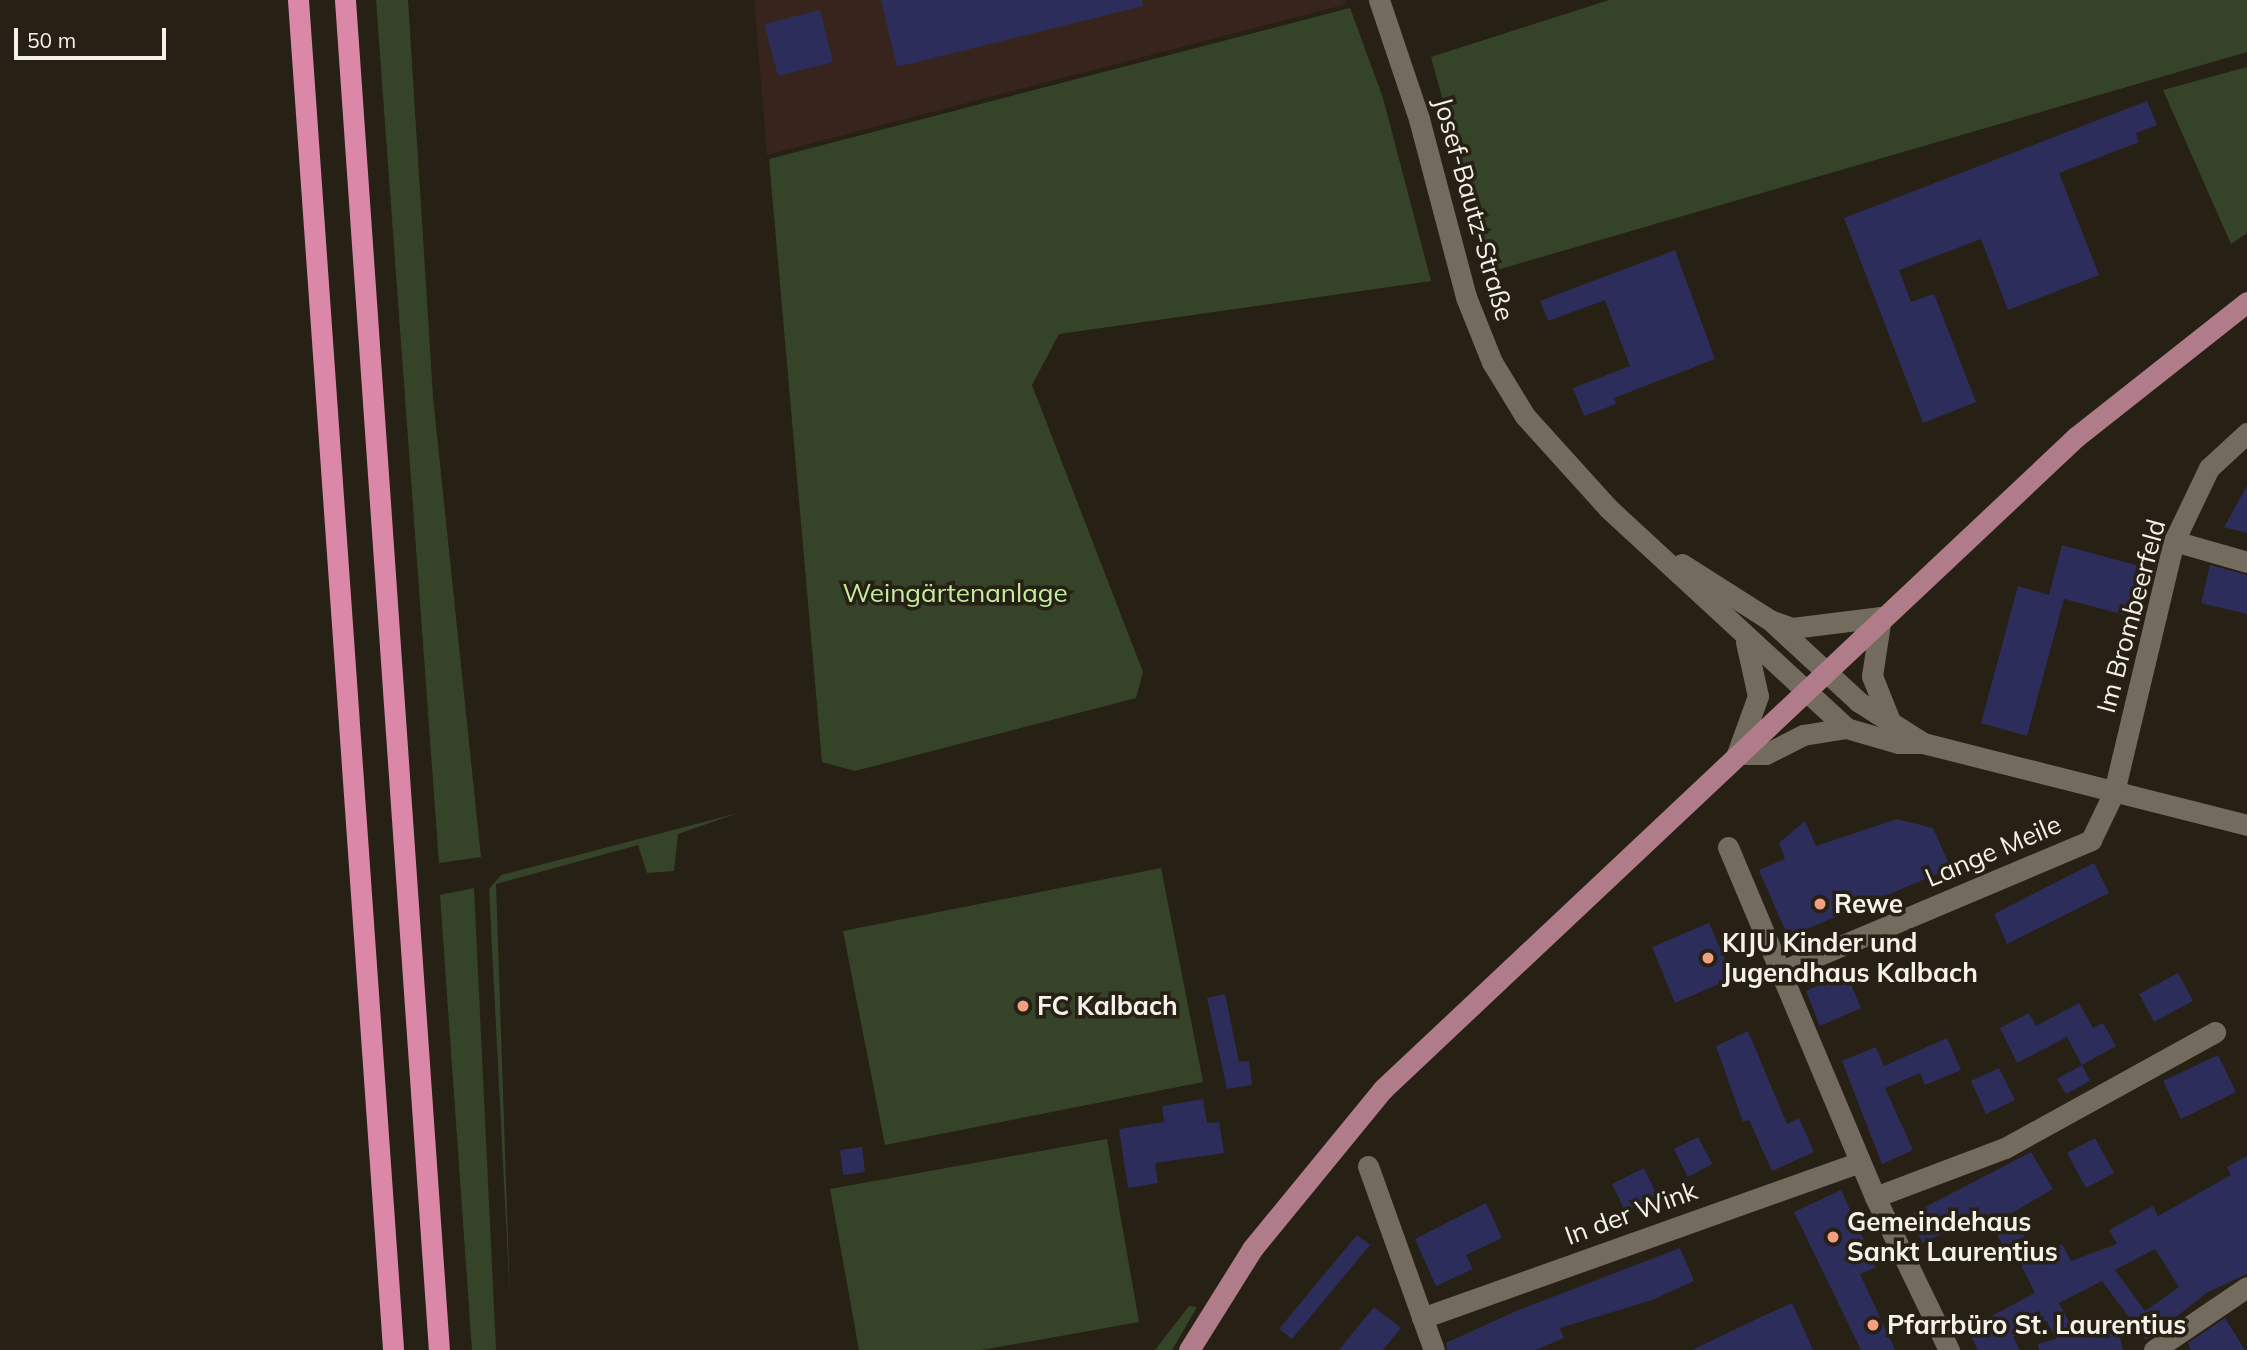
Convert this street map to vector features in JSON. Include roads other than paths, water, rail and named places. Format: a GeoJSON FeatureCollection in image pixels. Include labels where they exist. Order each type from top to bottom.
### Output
{"type":"FeatureCollection","features":[{"type":"Feature","properties":{"kind":"highway"},"geometry":{"type":"LineString","coordinates":[[298,0],[393,1350]]}},
{"type":"Feature","properties":{"kind":"highway"},"geometry":{"type":"LineString","coordinates":[[345,0],[439,1350]]}},
{"type":"Feature","properties":{"kind":"main road"},"geometry":{"type":"LineString","coordinates":[[1189,1350],[1252,1249],[1341,1134],[1383,1089],[1881,617],[2076,437],[2247,302]]}},
{"type":"Feature","properties":{"kind":"street","name":"Josef-Bautz-Straße"},"geometry":{"type":"LineString","coordinates":[[1379,0],[1419,119],[1466,297],[1492,362],[1559,460],[1651,545],[1745,640],[1805,689],[1846,728]]}},
{"type":"Feature","properties":{"kind":"street","name":"Im Brombeerfeld"},"geometry":{"type":"LineString","coordinates":[[2114,792],[2174,541],[2208,468],[2247,433]]}},
{"type":"Feature","properties":{"kind":"street"},"geometry":{"type":"LineString","coordinates":[[2174,541],[2247,562]]}},
{"type":"Feature","properties":{"kind":"street","name":"Josef-Bautz-Straße"},"geometry":{"type":"LineString","coordinates":[[1651,545],[1770,620],[1892,725],[1923,743]]}},
{"type":"Feature","properties":{"kind":"street","name":"Josef-Bautz-Straße"},"geometry":{"type":"LineString","coordinates":[[1770,620],[1792,628],[1881,617]]}},
{"type":"Feature","properties":{"kind":"street"},"geometry":{"type":"LineString","coordinates":[[1881,617],[1872,684],[1892,725]]}},
{"type":"Feature","properties":{"kind":"street"},"geometry":{"type":"LineString","coordinates":[[1737,754],[1758,696],[1745,640]]}},
{"type":"Feature","properties":{"kind":"street","name":"Josef-Bautz-Straße"},"geometry":{"type":"LineString","coordinates":[[1737,754],[1766,754],[1803,735],[1846,728],[1898,743],[1923,743],[2114,792]]}},
{"type":"Feature","properties":{"kind":"street"},"geometry":{"type":"LineString","coordinates":[[2114,792],[2247,825]]}},
{"type":"Feature","properties":{"kind":"street","name":"Lange Meile"},"geometry":{"type":"LineString","coordinates":[[1779,972],[2091,840],[2114,792]]}},
{"type":"Feature","properties":{"kind":"street"},"geometry":{"type":"LineString","coordinates":[[1728,847],[1875,1197],[1949,1350]]}},
{"type":"Feature","properties":{"kind":"street"},"geometry":{"type":"LineString","coordinates":[[1875,1197],[2005,1148],[2215,1032]]}},
{"type":"Feature","properties":{"kind":"street","name":"In der Wink"},"geometry":{"type":"LineString","coordinates":[[1422,1318],[1860,1162]]}},
{"type":"Feature","properties":{"kind":"street"},"geometry":{"type":"LineString","coordinates":[[1368,1166],[1434,1350]]}},
{"type":"Feature","properties":{"kind":"street"},"geometry":{"type":"LineString","coordinates":[[2154,1350],[2244,1297]]}},
{"type":"Feature","properties":{"kind":"place","name":"Rewe"},"geometry":{"type":"Point","coordinates":[1820,904]}},
{"type":"Feature","properties":{"kind":"place","name":"KIJU Kinder und Jugendhaus Kalbach"},"geometry":{"type":"Point","coordinates":[1708,958]}},
{"type":"Feature","properties":{"kind":"place","name":"FC Kalbach"},"geometry":{"type":"Point","coordinates":[1023,1006]}},
{"type":"Feature","properties":{"kind":"place","name":"Gemeindehaus Sankt Laurentius"},"geometry":{"type":"Point","coordinates":[1833,1237]}},
{"type":"Feature","properties":{"kind":"place","name":"Pfarrbüro St. Laurentius"},"geometry":{"type":"Point","coordinates":[1873,1325]}},
{"type":"Feature","properties":{"kind":"park label","name":"Weingärtenanlage"},"geometry":{"type":"Point","coordinates":[955,593]}}]}
